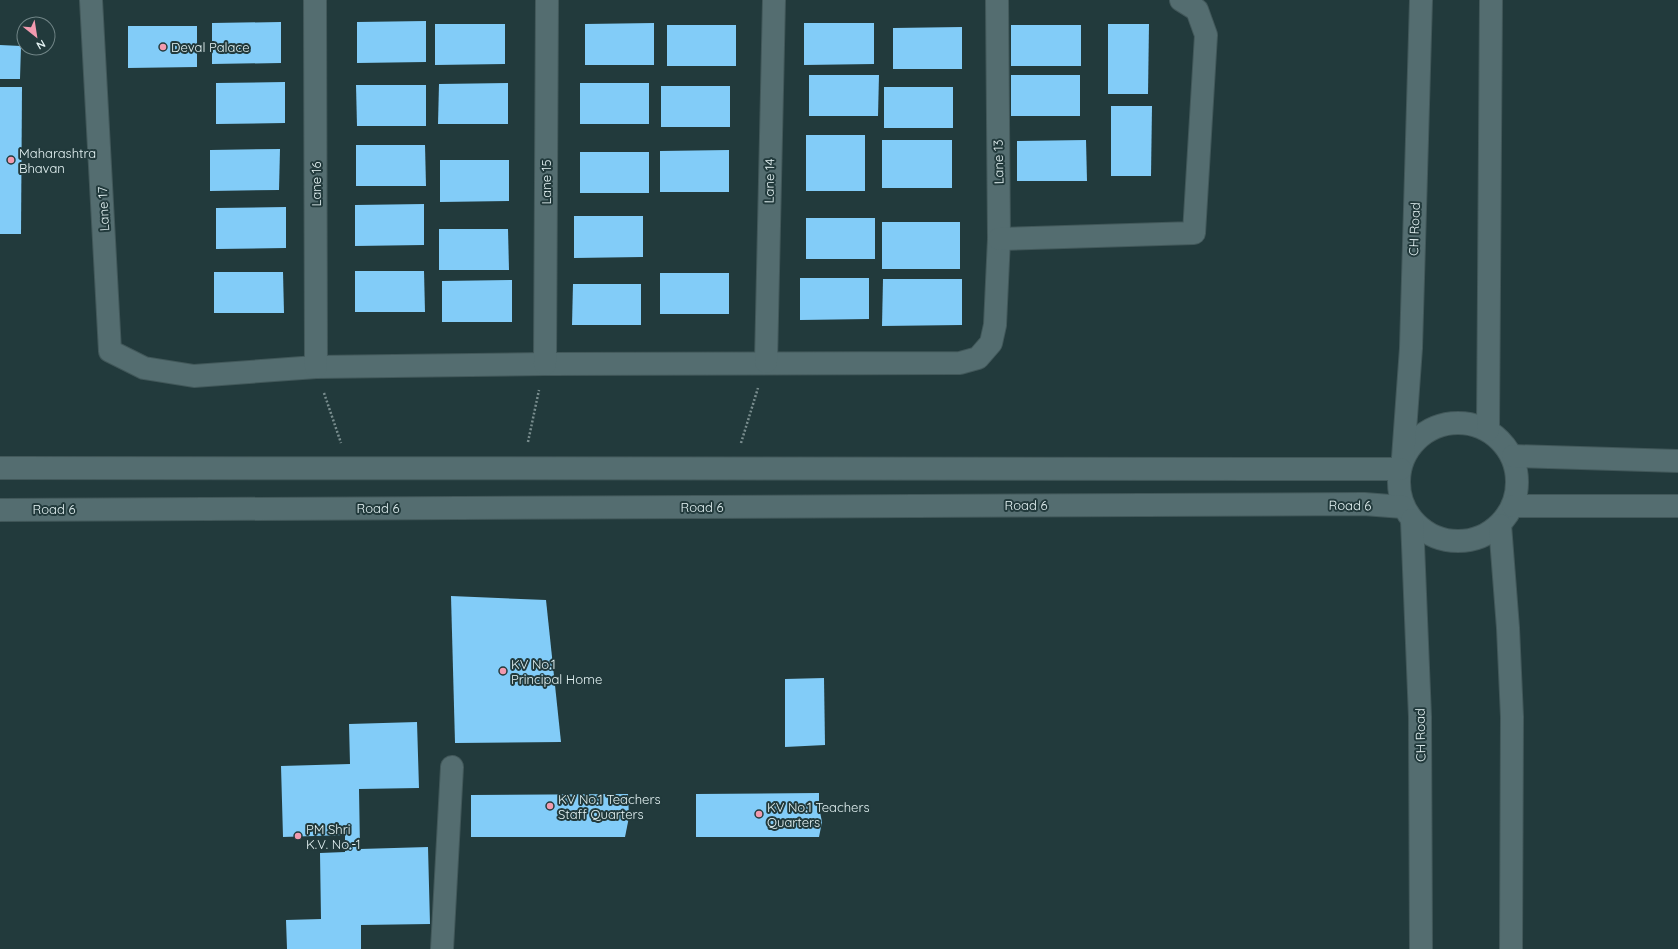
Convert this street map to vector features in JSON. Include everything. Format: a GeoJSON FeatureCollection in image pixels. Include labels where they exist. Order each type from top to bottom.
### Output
{"type":"FeatureCollection","features":[{"type":"Feature","properties":{"kind":"street","name":"Lane 17"},"geometry":{"type":"LineString","coordinates":[[91,0],[110,351],[144,368],[194,376],[316,367]]}},
{"type":"Feature","properties":{"kind":"street","name":"Lane 16"},"geometry":{"type":"LineString","coordinates":[[315,0],[316,367]]}},
{"type":"Feature","properties":{"kind":"street","name":"Lane 15"},"geometry":{"type":"LineString","coordinates":[[545,364],[547,0]]}},
{"type":"Feature","properties":{"kind":"street","name":"Lane 14"},"geometry":{"type":"LineString","coordinates":[[766,362],[774,0]]}},
{"type":"Feature","properties":{"kind":"street","name":"Lane 13"},"geometry":{"type":"LineString","coordinates":[[316,367],[766,362],[960,363],[978,358],[992,343],[995,325],[999,239],[996,0]]}},
{"type":"Feature","properties":{"kind":"street"},"geometry":{"type":"LineString","coordinates":[[999,239],[1194,234],[1206,35],[1197,10],[1180,0]]}},
{"type":"Feature","properties":{"kind":"street","name":"CH Road"},"geometry":{"type":"LineString","coordinates":[[1421,0],[1411,348],[1398,488],[1408,514],[1420,717],[1421,949]]}},
{"type":"Feature","properties":{"kind":"street"},"geometry":{"type":"LineString","coordinates":[[1488,430],[1491,0]]}},
{"type":"Feature","properties":{"kind":"street","name":"CH Road"},"geometry":{"type":"LineString","coordinates":[[1401,464],[1414,442],[1430,429],[1449,423],[1469,423],[1488,430],[1503,443],[1513,456],[1518,475],[1517,491],[1513,506],[1500,524],[1484,536],[1465,541],[1445,540],[1427,533],[1408,514]]}},
{"type":"Feature","properties":{"kind":"street"},"geometry":{"type":"LineString","coordinates":[[1513,456],[1678,460]]}},
{"type":"Feature","properties":{"kind":"street"},"geometry":{"type":"LineString","coordinates":[[0,468],[733,468],[1401,464]]}},
{"type":"Feature","properties":{"kind":"street","name":"Road 6"},"geometry":{"type":"LineString","coordinates":[[0,510],[1364,504],[1408,514]]}},
{"type":"Feature","properties":{"kind":"street"},"geometry":{"type":"LineString","coordinates":[[1513,506],[1678,506]]}},
{"type":"Feature","properties":{"kind":"street"},"geometry":{"type":"LineString","coordinates":[[1500,524],[1508,628],[1512,717],[1511,949]]}},
{"type":"Feature","properties":{"kind":"street"},"geometry":{"type":"LineString","coordinates":[[442,949],[452,767]]}},
{"type":"Feature","properties":{"kind":"path"},"geometry":{"type":"LineString","coordinates":[[733,468],[766,362]]}},
{"type":"Feature","properties":{"kind":"path"},"geometry":{"type":"LineString","coordinates":[[522,468],[545,364]]}},
{"type":"Feature","properties":{"kind":"path"},"geometry":{"type":"LineString","coordinates":[[316,367],[349,467]]}},
{"type":"Feature","properties":{"kind":"building"},"geometry":{"type":"Polygon","coordinates":[[[426,21],[426,62],[357,63],[357,22],[426,21]]]}},
{"type":"Feature","properties":{"kind":"building"},"geometry":{"type":"Polygon","coordinates":[[[281,22],[281,63],[212,64],[212,23],[281,22]]]}},
{"type":"Feature","properties":{"kind":"building"},"geometry":{"type":"Polygon","coordinates":[[[654,23],[654,65],[585,65],[585,24],[654,23]]]}},
{"type":"Feature","properties":{"kind":"building"},"geometry":{"type":"Polygon","coordinates":[[[804,23],[874,23],[874,64],[804,65],[804,23]]]}},
{"type":"Feature","properties":{"kind":"building"},"geometry":{"type":"Polygon","coordinates":[[[435,24],[505,24],[505,64],[435,65],[435,24]]]}},
{"type":"Feature","properties":{"kind":"building"},"geometry":{"type":"Polygon","coordinates":[[[1108,24],[1149,24],[1148,94],[1108,94],[1108,24]]]}},
{"type":"Feature","properties":{"kind":"building"},"geometry":{"type":"Polygon","coordinates":[[[667,25],[736,25],[736,66],[667,66],[667,25]]]}},
{"type":"Feature","properties":{"kind":"building"},"geometry":{"type":"Polygon","coordinates":[[[1011,25],[1081,25],[1081,66],[1011,66],[1011,25]]]}},
{"type":"Feature","properties":{"kind":"building","name":"Deval Palace"},"geometry":{"type":"Polygon","coordinates":[[[128,26],[197,26],[197,67],[128,68],[128,26]]]}},
{"type":"Feature","properties":{"kind":"building"},"geometry":{"type":"Polygon","coordinates":[[[962,27],[962,69],[893,69],[893,28],[962,27]]]}},
{"type":"Feature","properties":{"kind":"building"},"geometry":{"type":"Polygon","coordinates":[[[0,45],[16,46],[16,56],[21,56],[20,79],[0,79],[0,45]]]}},
{"type":"Feature","properties":{"kind":"building"},"geometry":{"type":"Polygon","coordinates":[[[809,75],[879,75],[878,116],[809,116],[809,75]]]}},
{"type":"Feature","properties":{"kind":"building"},"geometry":{"type":"Polygon","coordinates":[[[1011,75],[1080,75],[1080,116],[1011,116],[1011,75]]]}},
{"type":"Feature","properties":{"kind":"building"},"geometry":{"type":"Polygon","coordinates":[[[285,82],[285,123],[216,124],[216,83],[285,82]]]}},
{"type":"Feature","properties":{"kind":"building"},"geometry":{"type":"Polygon","coordinates":[[[508,83],[508,124],[438,124],[439,84],[508,83]]]}},
{"type":"Feature","properties":{"kind":"building"},"geometry":{"type":"Polygon","coordinates":[[[580,83],[649,83],[649,124],[580,124],[580,83]]]}},
{"type":"Feature","properties":{"kind":"building"},"geometry":{"type":"Polygon","coordinates":[[[356,85],[426,85],[426,126],[357,126],[356,85]]]}},
{"type":"Feature","properties":{"kind":"building"},"geometry":{"type":"Polygon","coordinates":[[[661,86],[730,86],[730,127],[661,127],[661,86]]]}},
{"type":"Feature","properties":{"kind":"building","name":"Maharashtra Bhavan"},"geometry":{"type":"Polygon","coordinates":[[[0,87],[22,87],[21,234],[0,234],[0,87]]]}},
{"type":"Feature","properties":{"kind":"building"},"geometry":{"type":"Polygon","coordinates":[[[884,87],[953,87],[953,128],[884,128],[884,87]]]}},
{"type":"Feature","properties":{"kind":"building"},"geometry":{"type":"Polygon","coordinates":[[[1111,106],[1152,106],[1151,176],[1111,176],[1111,106]]]}},
{"type":"Feature","properties":{"kind":"building"},"geometry":{"type":"Polygon","coordinates":[[[806,135],[865,135],[865,191],[806,191],[806,135]]]}},
{"type":"Feature","properties":{"kind":"building"},"geometry":{"type":"Polygon","coordinates":[[[882,140],[952,140],[952,188],[882,188],[882,140]]]}},
{"type":"Feature","properties":{"kind":"building"},"geometry":{"type":"Polygon","coordinates":[[[1086,140],[1087,181],[1017,181],[1017,141],[1086,140]]]}},
{"type":"Feature","properties":{"kind":"building"},"geometry":{"type":"Polygon","coordinates":[[[356,145],[425,145],[426,186],[356,186],[356,145]]]}},
{"type":"Feature","properties":{"kind":"building"},"geometry":{"type":"Polygon","coordinates":[[[280,149],[279,190],[210,191],[210,150],[280,149]]]}},
{"type":"Feature","properties":{"kind":"building"},"geometry":{"type":"Polygon","coordinates":[[[729,150],[729,192],[660,192],[660,151],[729,150]]]}},
{"type":"Feature","properties":{"kind":"building"},"geometry":{"type":"Polygon","coordinates":[[[580,152],[649,152],[649,193],[580,193],[580,152]]]}},
{"type":"Feature","properties":{"kind":"building"},"geometry":{"type":"Polygon","coordinates":[[[440,160],[509,160],[509,201],[440,202],[440,160]]]}},
{"type":"Feature","properties":{"kind":"building"},"geometry":{"type":"Polygon","coordinates":[[[424,204],[424,245],[355,246],[355,205],[424,204]]]}},
{"type":"Feature","properties":{"kind":"building"},"geometry":{"type":"Polygon","coordinates":[[[286,207],[286,248],[216,249],[216,208],[286,207]]]}},
{"type":"Feature","properties":{"kind":"building"},"geometry":{"type":"Polygon","coordinates":[[[574,216],[643,216],[643,257],[574,258],[574,216]]]}},
{"type":"Feature","properties":{"kind":"building"},"geometry":{"type":"Polygon","coordinates":[[[806,218],[875,218],[875,259],[806,259],[806,218]]]}},
{"type":"Feature","properties":{"kind":"building"},"geometry":{"type":"Polygon","coordinates":[[[882,222],[960,222],[960,269],[882,269],[882,222]]]}},
{"type":"Feature","properties":{"kind":"building"},"geometry":{"type":"Polygon","coordinates":[[[439,229],[508,229],[509,270],[439,270],[439,229]]]}},
{"type":"Feature","properties":{"kind":"building"},"geometry":{"type":"Polygon","coordinates":[[[355,271],[424,271],[425,312],[355,312],[355,271]]]}},
{"type":"Feature","properties":{"kind":"building"},"geometry":{"type":"Polygon","coordinates":[[[214,272],[283,272],[284,313],[214,313],[214,272]]]}},
{"type":"Feature","properties":{"kind":"building"},"geometry":{"type":"Polygon","coordinates":[[[660,273],[729,273],[729,314],[660,314],[660,273]]]}},
{"type":"Feature","properties":{"kind":"building"},"geometry":{"type":"Polygon","coordinates":[[[800,278],[869,278],[869,319],[800,320],[800,278]]]}},
{"type":"Feature","properties":{"kind":"building"},"geometry":{"type":"Polygon","coordinates":[[[883,279],[962,279],[962,325],[882,326],[883,279]]]}},
{"type":"Feature","properties":{"kind":"building"},"geometry":{"type":"Polygon","coordinates":[[[512,280],[512,322],[442,322],[442,281],[512,280]]]}},
{"type":"Feature","properties":{"kind":"building"},"geometry":{"type":"Polygon","coordinates":[[[573,284],[641,284],[641,325],[572,325],[573,284]]]}},
{"type":"Feature","properties":{"kind":"building","name":"KV No.1 Principal Home"},"geometry":{"type":"Polygon","coordinates":[[[451,596],[546,600],[561,742],[455,743],[451,596]]]}},
{"type":"Feature","properties":{"kind":"building"},"geometry":{"type":"Polygon","coordinates":[[[824,678],[825,745],[785,747],[785,679],[824,678]]]}},
{"type":"Feature","properties":{"kind":"building","name":"PM Shri K.V. No.-1"},"geometry":{"type":"Polygon","coordinates":[[[417,722],[419,788],[359,789],[360,849],[428,847],[430,924],[361,925],[361,949],[287,949],[286,920],[321,919],[320,853],[345,852],[345,835],[283,837],[281,766],[350,764],[349,724],[417,722]]]}},
{"type":"Feature","properties":{"kind":"building","name":"KV No.1 Teachers Quarters"},"geometry":{"type":"Polygon","coordinates":[[[819,793],[819,807],[822,822],[819,837],[696,837],[696,794],[819,793]]]}},
{"type":"Feature","properties":{"kind":"building","name":"KV No.1 Teachers Staff Quarters"},"geometry":{"type":"Polygon","coordinates":[[[628,794],[629,817],[625,837],[471,837],[471,795],[628,794]]]}},
{"type":"Feature","properties":{"kind":"place","name":"Deval Palace"},"geometry":{"type":"Point","coordinates":[163,47]}},
{"type":"Feature","properties":{"kind":"place","name":"Maharashtra Bhavan"},"geometry":{"type":"Point","coordinates":[11,160]}},
{"type":"Feature","properties":{"kind":"place","name":"KV No.1 Principal Home"},"geometry":{"type":"Point","coordinates":[503,671]}},
{"type":"Feature","properties":{"kind":"place","name":"KV No.1 Teachers Staff Quarters"},"geometry":{"type":"Point","coordinates":[550,806]}},
{"type":"Feature","properties":{"kind":"place","name":"KV No.1 Teachers Quarters"},"geometry":{"type":"Point","coordinates":[759,814]}},
{"type":"Feature","properties":{"kind":"place","name":"PM Shri K.V. No.-1"},"geometry":{"type":"Point","coordinates":[298,836]}}]}
